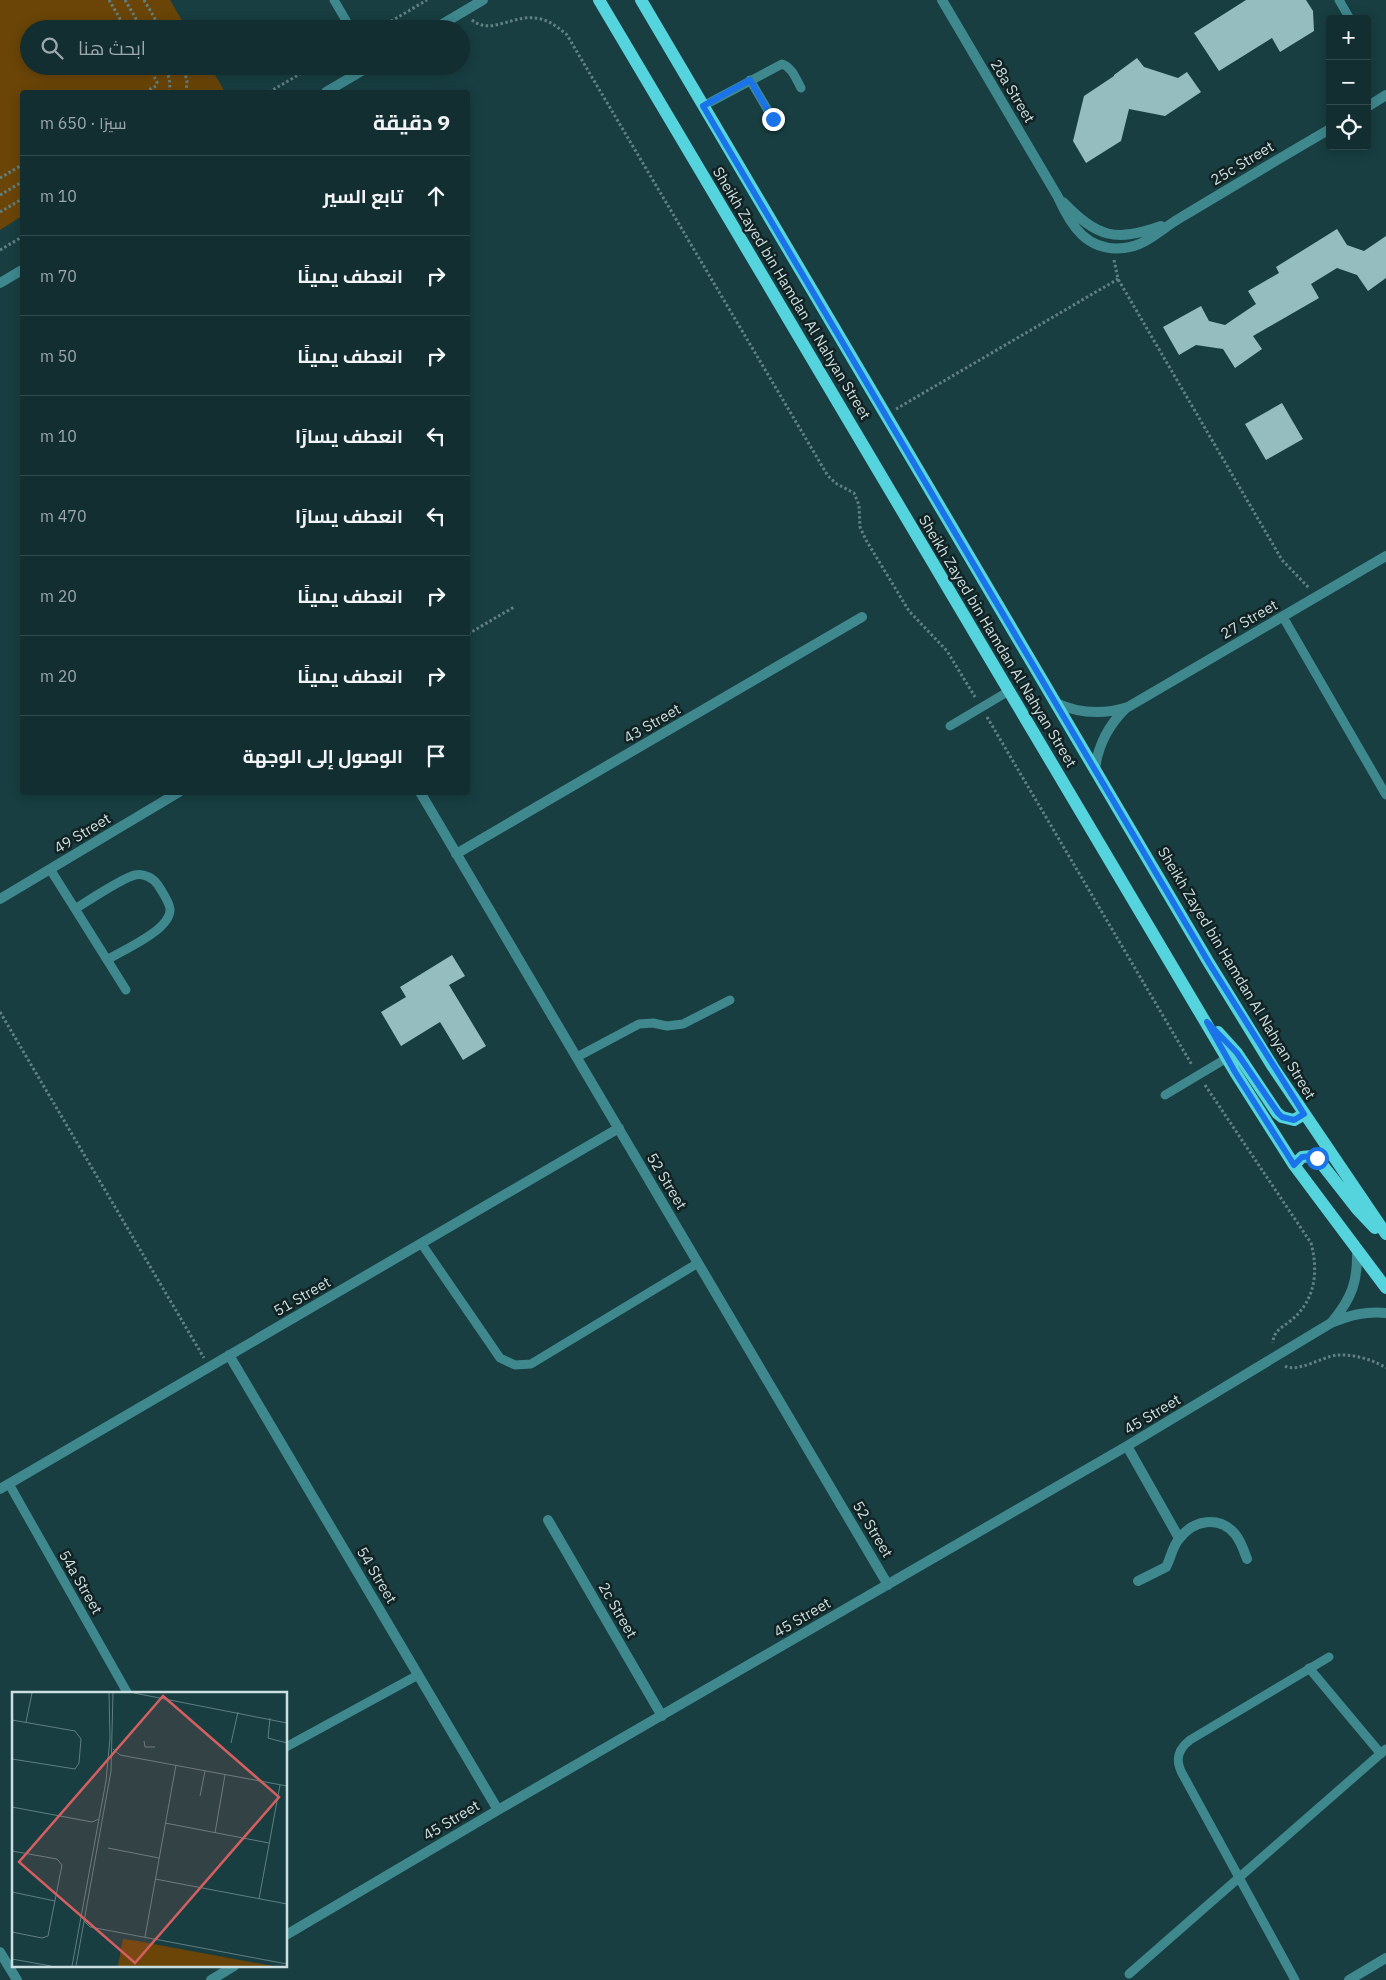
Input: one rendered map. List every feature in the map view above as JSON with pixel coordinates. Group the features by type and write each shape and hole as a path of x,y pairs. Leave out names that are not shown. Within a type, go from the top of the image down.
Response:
{"main road":[{"name":"Sheikh Zayed bin Hamdan Al Nahyan Street","path":"599,0 1227,1058 1294,1165 1386,1288"},
{"name":"Sheikh Zayed bin Hamdan Al Nahyan Street","path":"641,0 1209,963 1304,1114 1386,1234"},
{"path":"1207,1022 1237,1053 1282,1117 1294,1120 1304,1114"},
{"path":"1294,1165 1302,1157 1312,1156 1317,1158 1357,1209 1386,1238"}],"street":[{"path":"449,20 483,0"},
{"name":"28a Street","path":"942,0 1058,197 1071,224 1085,238 1096,244"},
{"path":"329,90 355,75"},
{"path":"1369,105 1386,95"},
{"name":"25c Street","path":"1096,244 1123,248 1143,243 1170,224 1326,131"},
{"name":"28a Street","path":"1058,197 1082,221 1101,232"},
{"name":"25c Street","path":"1101,232 1116,235 1132,235 1170,224"},
{"path":"0,283 20,271"},
{"name":"27 Street","path":"1095,769 1105,734 1128,707 1386,556"},
{"name":"43 Street","path":"456,854 862,617"},
{"name":"27 Street","path":"1056,703 1068,708 1092,713 1128,707"},
{"name":"49 Street","path":"0,899 174,795"},
{"name":"52 Street","path":"422,795 888,1584"},
{"name":"51 Street","path":"5,1486 619,1128"},
{"name":"45 Street","path":"1331,1323 1344,1307 1353,1289 1358,1270 1357,1250"},
{"name":"45 Street","path":"288,1935 498,1810 1127,1446 1331,1323 1350,1315 1371,1312 1386,1313"},
{"name":"54 Street","path":"230,1355 498,1810"},
{"path":"1127,1446 1179,1538"},
{"name":"2c Street","path":"548,1520 662,1716"},
{"path":"1138,1580 1166,1567 1173,1547 1179,1538 1196,1524 1218,1523 1228,1528 1237,1536 1247,1559"},
{"path":"0,1952 16,1980"},
{"path":"1350,1980 1362,1977 1386,1958"},
{"path":"211,1980 231,1968"}],"lane":[{"path":"334,0 346,20"},
{"path":"1339,0 1348,15"},
{"path":"703,106 782,64 792,71 801,88"},
{"path":"750,80 773,119"},
{"path":"1283,616 1386,795"},
{"path":"950,726 1009,691"},
{"path":"50,869 126,990"},
{"path":"75,909 135,875 149,877 159,887 169,904 169,916 166,922 107,960"},
{"path":"576,1057 639,1024 653,1022 667,1026 683,1024 730,1000"},
{"path":"1165,1095 1227,1058"},
{"path":"421,1243 500,1358 515,1365 531,1364 698,1263"},
{"name":"54a Street","path":"5,1486 127,1692"},
{"path":"1295,1980 1178,1766 1178,1756 1182,1746 1190,1740 1329,1657"},
{"path":"1130,1974 1383,1751 1310,1668"},
{"path":"288,1746 418,1675"}],"path":[{"path":"109,0 121,20"},
{"path":"125,0 137,20"},
{"path":"144,0 156,20"},
{"path":"393,20 427,0"},
{"path":"466,10 473,21 484,26 516,18 530,17 544,20 556,26 567,35 828,476 837,484 848,489 857,499 858,519 862,533 903,602 922,627 947,651 1198,1075 1310,1243 1315,1260 1316,1277 1311,1294 1303,1309 1276,1332 1273,1344 1277,1355 1284,1365 1294,1369 1338,1355 1360,1357 1386,1368"},
{"path":"149,90 156,86 157,82 153,75"},
{"path":"169,75 171,84 170,90"},
{"path":"185,75 186,90"},
{"path":"272,90 298,75"},
{"path":"0,178 20,166"},
{"path":"0,195 20,183"},
{"path":"0,212 20,200"},
{"path":"0,250 20,238"},
{"path":"1113,248 1118,279 1282,560 1299,580 1320,595"},
{"path":"886,415 1118,279"},
{"path":"470,633 514,607"},
{"path":"0,1012 209,1367"}],"shaded area":[{"path":"0,0 170,0 182,20 20,20 20,75 215,75 224,90 20,90 20,217 0,230"}],"building":[{"path":"1246,0 1306,0 1313,11 1314,31 1280,52 1272,38 1219,71 1194,33"},
{"path":"1137,58 1144,67 1178,78 1187,72 1201,92 1165,116 1129,109 1121,141 1086,163 1073,141 1084,96"},
{"path":"1337,229 1347,245 1364,251 1386,236 1386,278 1368,291 1357,275 1337,268 1311,284 1319,298 1253,336 1262,349 1235,368 1223,349 1196,345 1179,355 1163,327 1201,306 1209,321 1225,325 1256,304 1248,291 1279,273 1276,267"},
{"path":"1282,403 1303,439 1266,460 1245,424"},
{"path":"452,955 465,976 449,985 486,1046 463,1060 440,1022 401,1046 381,1012 406,997 400,987"}],"route":[{"path":"773,119 750,80 703,106 1209,963 1304,1114 1294,1120 1282,1117 1237,1053 1218,1031 1207,1022 1235,1072 1294,1165 1302,1157 1312,1156 1317,1158"}]}
